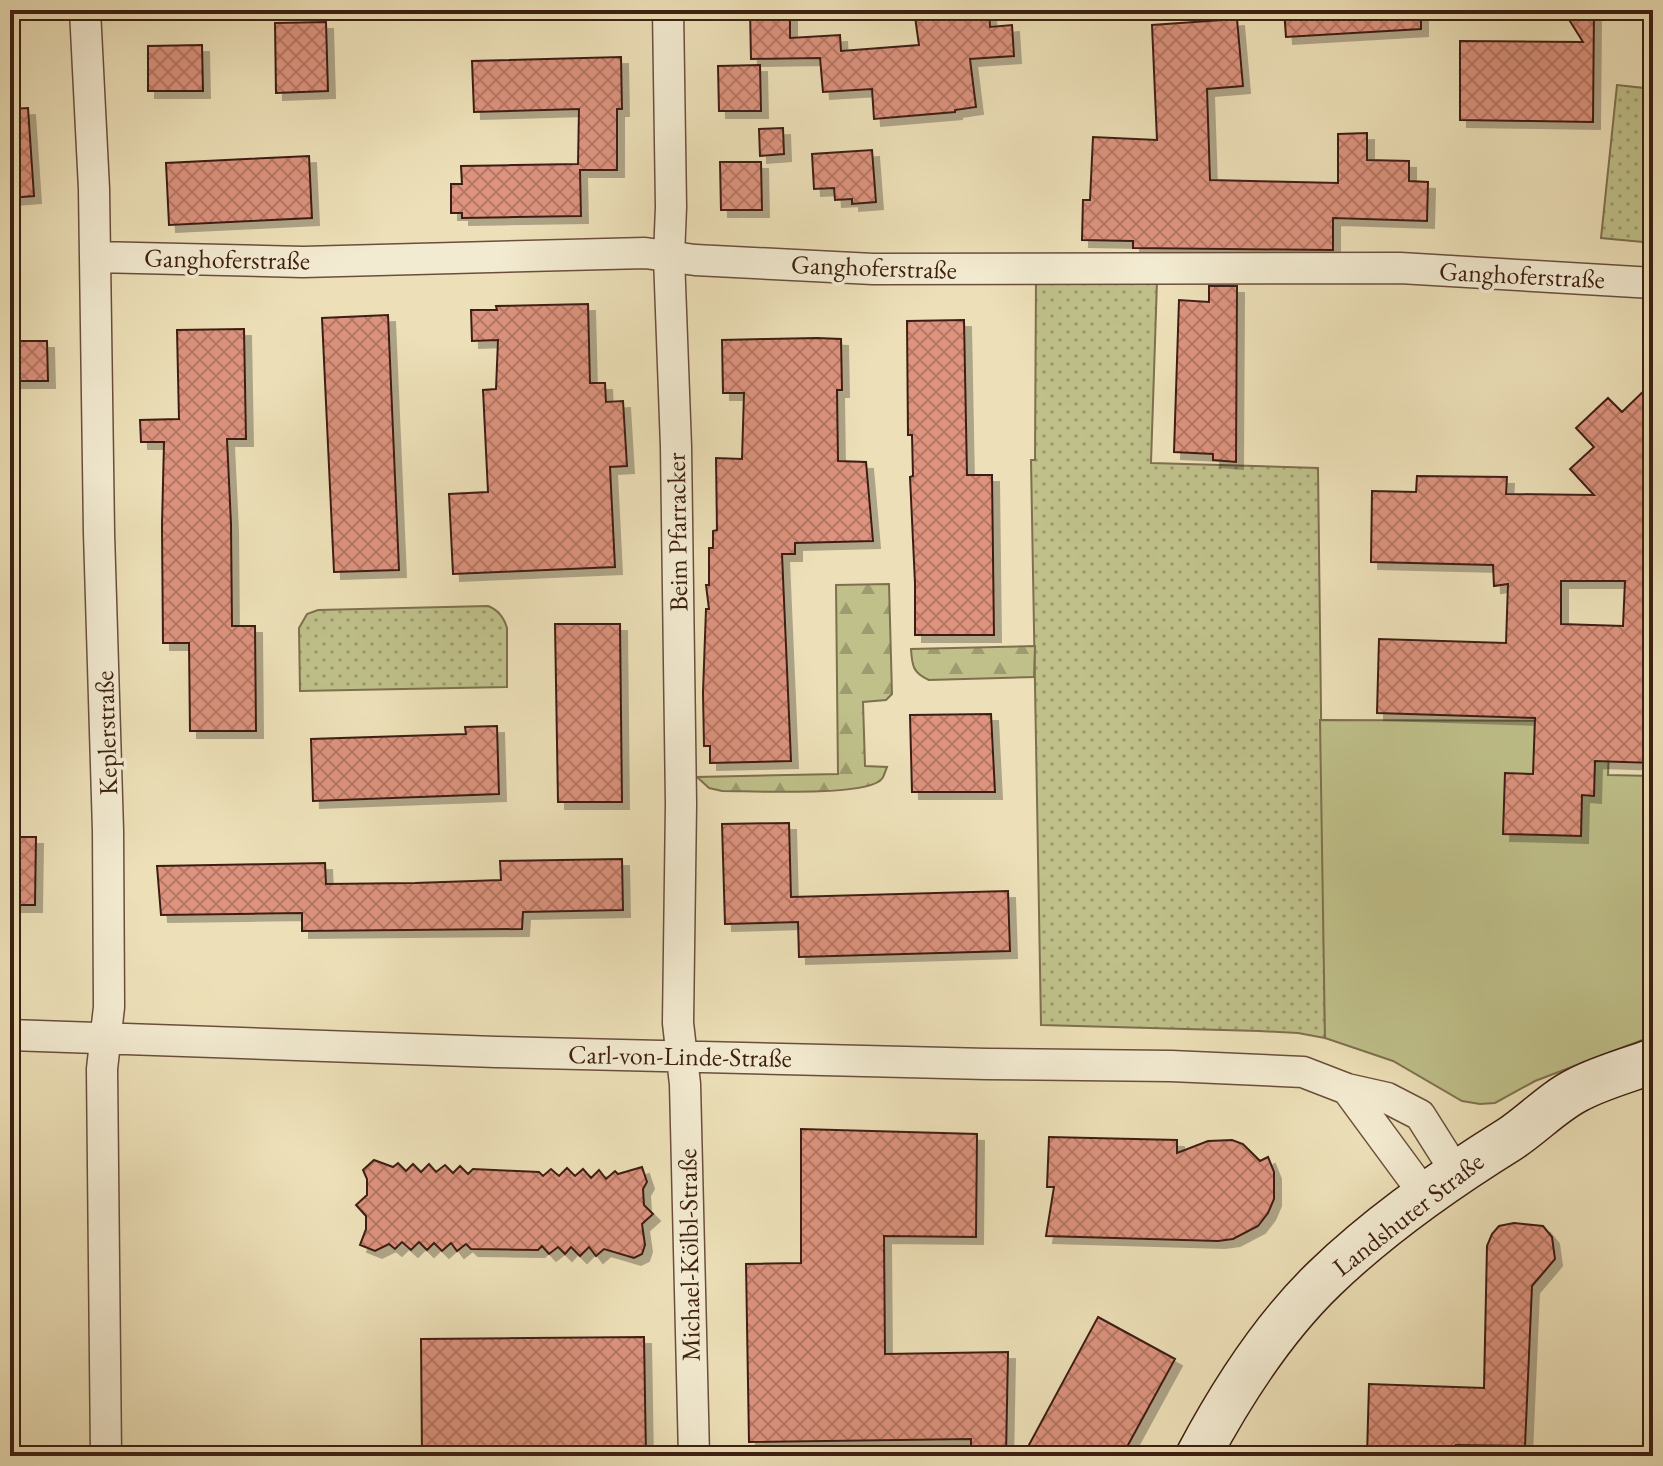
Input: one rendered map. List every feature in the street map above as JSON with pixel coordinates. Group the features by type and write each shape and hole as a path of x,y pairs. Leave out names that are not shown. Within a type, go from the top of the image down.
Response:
{"main road":[{"name":"Landshuter Straße","path":"1198,1456 1251,1367 1323,1279 1440,1184 1514,1136 1577,1089 1653,1061"},
{"name":"Landshuter Straße","path":"1514,1136 1588,1117 1653,1087"}],"street":[{"name":"Keplerstraße","path":"85,10 95,257 108,831 109,1007 102,1069 106,1456"},
{"name":"Beim Pfarracker","path":"668,10 669,257 676,460 681,804 678,1023 682,1055"},
{"name":"Ganghoferstraße","path":"95,257 285,262 645,253 873,269 1400,268 1653,283"},
{"name":"Carl-von-Linde-Straße","path":"10,1035 291,1046 1249,1068 1303,1072 1347,1089 1387,1098 1420,1115 1440,1184"},
{"name":"Michael-Kölbl-Straße","path":"682,1055 694,1456"},
{"path":"1347,1089 1440,1184"}],"green space":[{"path":"1617,85 1653,89 1653,243 1601,238"},
{"path":"1036,277 1157,281 1151,463 1318,468 1325,1038 1259,1031 1041,1025 1031,460 1035,460"},
{"path":"889,584 892,694 886,700 863,702 865,766 887,767 882,779 848,789 756,792 709,788 697,777 838,774 836,585"},
{"path":"488,606 500,615 507,628 507,687 300,691 299,628 307,614 318,610"},
{"path":"1035,646 1034,677 929,680 914,668 911,649"},
{"path":"1320,720 1610,721 1608,775 1653,776 1653,1036 1535,1081 1495,1103 1480,1104 1462,1101 1393,1061 1325,1038"}],"building":[{"path":"750,10 790,10 790,38 840,35 841,51 919,45 914,10 989,10 990,27 1012,25 1014,56 970,59 976,107 955,112 874,119 872,89 823,92 820,58 751,59"},
{"path":"1284,10 1421,10 1421,29 1286,37"},
{"path":"1563,10 1594,10 1593,122 1460,120 1460,41 1583,42"},
{"path":"1237,19 1243,86 1207,89 1210,180 1338,183 1338,134 1367,133 1367,160 1409,161 1409,181 1428,182 1427,221 1333,218 1333,250 1133,248 1133,241 1082,240 1083,200 1090,200 1093,137 1157,140 1152,25"},
{"path":"326,22 328,91 276,93 275,23"},
{"path":"202,45 203,91 148,91 148,46"},
{"path":"621,57 622,109 617,109 617,170 580,170 581,216 462,218 462,213 451,213 451,184 462,184 461,166 578,164 579,109 474,112 472,61"},
{"path":"760,65 761,111 719,111 718,66"},
{"path":"28,108 34,196 10,198 10,109"},
{"path":"783,128 784,154 760,156 759,129"},
{"path":"872,150 876,202 852,204 852,199 835,200 834,188 814,189 812,154"},
{"path":"309,156 312,218 169,225 166,163"},
{"path":"720,162 761,162 762,210 721,210"},
{"path":"1209,286 1237,286 1236,462 1213,460 1213,454 1174,452 1179,300 1209,302"},
{"path":"588,304 590,383 605,383 606,402 623,401 627,466 610,467 615,567 453,574 449,494 488,492 483,390 496,389 498,340 472,341 471,310 497,310 496,306"},
{"path":"388,315 399,570 334,572 322,318"},
{"path":"964,320 967,475 992,475 994,635 915,635 907,321"},
{"path":"244,329 246,439 227,439 232,626 255,626 256,731 190,731 189,643 163,643 164,442 141,442 140,420 179,419 177,330"},
{"path":"841,339 842,390 837,390 838,461 866,462 873,541 795,543 795,554 782,554 791,761 710,763 710,746 704,746 703,693 706,609 709,609 706,585 709,585 709,548 713,548 713,531 717,530 716,458 742,459 744,393 723,393 722,340"},
{"path":"10,341 47,341 48,381 10,381"},
{"path":"1653,382 1653,763 1595,761 1594,796 1582,795 1581,836 1503,834 1505,773 1533,774 1535,718 1377,713 1379,639 1506,643 1508,584 1494,586 1493,565 1371,562 1372,491 1416,492 1417,476 1507,477 1506,494 1594,495 1570,469 1594,447 1576,428 1608,398 1622,412","holes":["1561,581 1625,581 1623,626 1561,624"]},
{"path":"555,624 620,624 622,802 558,802"},
{"path":"991,714 995,792 912,792 910,715"},
{"path":"497,726 499,794 313,801 311,739 466,734 465,727"},
{"path":"789,823 791,897 1008,891 1010,951 799,957 798,922 725,924 722,824"},
{"path":"10,837 36,837 35,905 10,905"},
{"path":"622,859 623,910 523,912 522,929 302,931 302,913 161,915 157,866 325,863 326,884 415,883 501,880 500,861"},
{"path":"801,1129 977,1134 976,1237 884,1236 885,1354 1008,1352 1006,1456 971,1456 971,1439 749,1442 746,1264 801,1263"},
{"path":"1049,1137 1177,1140 1177,1153 1208,1141 1232,1140 1243,1144 1260,1161 1268,1157 1274,1172 1274,1199 1258,1226 1233,1239 1046,1236 1054,1187 1047,1187"},
{"path":"374,1160 393,1167 398,1163 406,1171 413,1164 421,1172 429,1164 436,1172 445,1165 453,1173 460,1166 468,1174 473,1169 539,1172 543,1176 551,1169 559,1176 567,1168 575,1176 583,1169 591,1178 599,1170 606,1179 615,1171 618,1174 642,1167 647,1182 643,1189 644,1205 653,1214 642,1224 645,1245 642,1254 634,1258 604,1249 596,1256 589,1247 580,1256 571,1247 565,1254 558,1247 549,1254 542,1246 538,1250 471,1249 466,1244 457,1251 451,1243 442,1251 434,1243 427,1250 419,1242 411,1250 402,1242 395,1249 389,1244 375,1251 360,1245 366,1229 366,1216 356,1205 367,1195 367,1179 363,1170"},
{"path":"1514,1223 1543,1226 1552,1237 1555,1259 1532,1286 1525,1446 1456,1445 1456,1456 1367,1456 1369,1384 1484,1388 1487,1246 1499,1226"},
{"path":"1098,1317 1175,1359 1122,1456 1023,1456"},
{"path":"644,1337 646,1456 422,1456 421,1339"}]}
